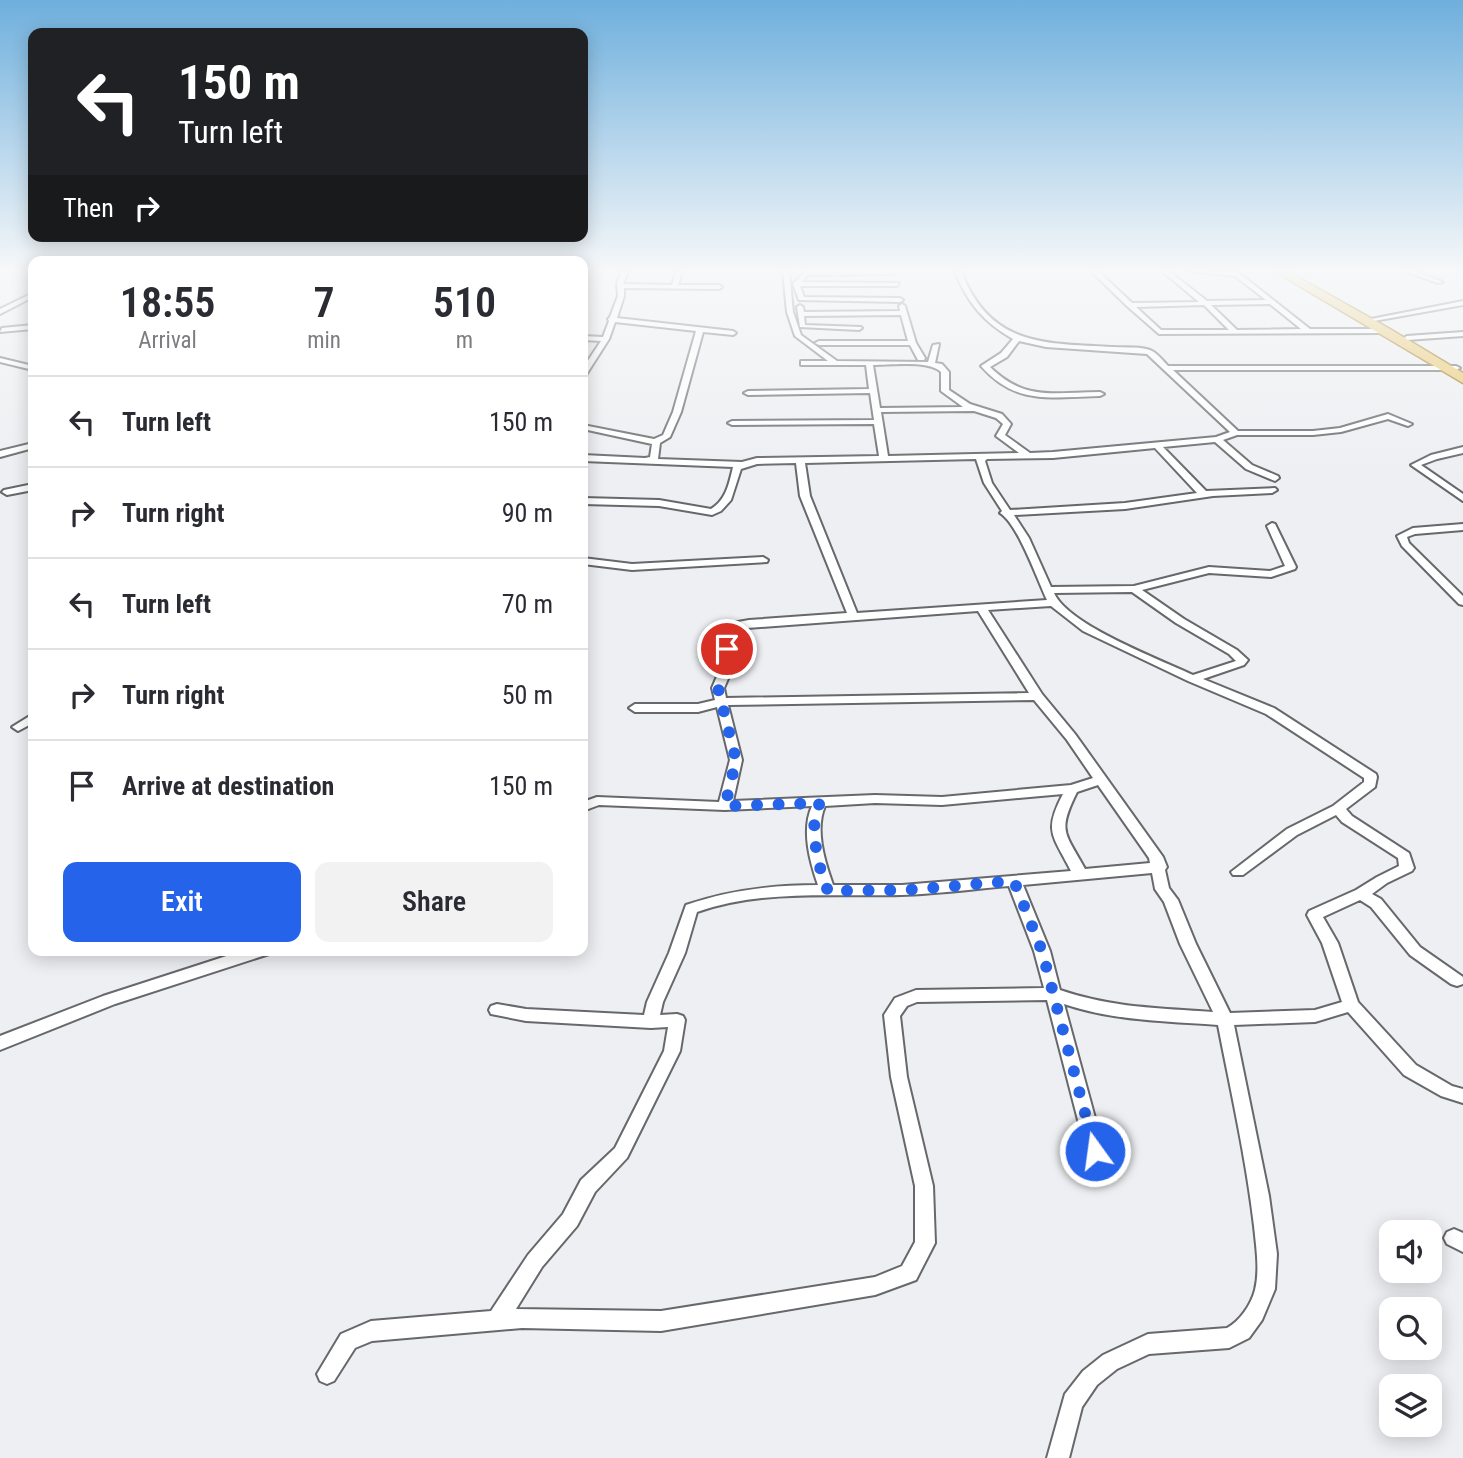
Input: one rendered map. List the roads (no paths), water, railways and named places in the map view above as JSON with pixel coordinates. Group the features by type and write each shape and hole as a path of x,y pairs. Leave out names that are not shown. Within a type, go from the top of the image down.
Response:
{"main road":[{"path":"1401,339 1458,373"},
{"path":"1409,339 1458,373"}],"street":[{"path":"588,366 606,339"},
{"path":"588,428 655,442 666,437 677,412 697,339"},
{"path":"802,339 836,363"},
{"path":"860,339 861,344"},
{"path":"911,339 921,358"},
{"path":"1017,339 997,362 985,366 993,375 1021,393 1031,395 1100,394"},
{"path":"1021,339 1051,346 1145,350 1152,353 1236,433"},
{"path":"820,343 912,343"},
{"path":"931,364 937,345"},
{"path":"0,360 28,367"},
{"path":"804,363 939,366 945,372 945,391 967,406 999,416 1007,424 1000,436 1027,455"},
{"path":"869,364 884,459"},
{"path":"1169,372 1458,373"},
{"path":"748,393 874,391"},
{"path":"877,410 979,409"},
{"path":"588,458 741,465 757,461 1069,455 1217,439 1236,433 1312,433 1341,430 1388,416 1408,424"},
{"path":"732,423 878,422"},
{"path":"1217,439 1249,467 1275,478"},
{"path":"646,461 654,458 657,444 655,442"},
{"path":"1158,446 1204,495"},
{"path":"0,454 28,447"},
{"path":"1463,450 1415,465 1463,498"},
{"path":"985,456 979,460 988,483 1005,513 1024,538 1052,597 1087,629 1192,679 1270,711 1371,777 1370,784 1338,809 1293,832 1238,872"},
{"path":"800,461 805,496 853,616"},
{"path":"588,501 659,503 712,512 719,509 733,489 737,468 741,465"},
{"path":"8,492 28,488"},
{"path":"1005,513 1125,506 1272,489"},
{"path":"725,806 736,760 718,688 727,667 726,631 731,626 982,609 1052,597 1134,589 1217,569 1271,574 1286,571 1291,567 1288,555 1272,526"},
{"path":"1463,527 1421,530 1402,536 1405,544 1463,601"},
{"path":"588,562 632,567 763,560"},
{"path":"1448,584 1463,583"},
{"path":"1134,589 1242,660 1192,679"},
{"path":"982,609 1037,696 1071,737 1156,857 1160,867 1158,875 1161,889 1171,900 1188,944 1225,1019 1260,1196 1268,1254 1265,1289 1255,1313 1242,1331 1228,1338 1147,1344 1110,1362 1090,1378 1073,1402 1058,1458"},
{"path":"635,708 698,708 721,702 1037,696"},
{"path":"18,727 28,721"},
{"path":"588,805 597,801 725,806 875,799 942,801 1072,789 1100,780"},
{"path":"1072,789 1059,815 1058,832 1080,874"},
{"path":"820,803 815,809 816,842 819,872 828,891"},
{"path":"1338,809 1347,819 1404,856 1408,868 1382,880 1362,894 1314,915 1330,943 1351,1005 1410,1070 1447,1091 1463,1096"},
{"path":"651,1022 691,909 710,901 747,894 905,890 1160,867"},
{"path":"1014,881 1042,951 1095,1151"},
{"path":"1362,894 1376,903 1415,951 1458,980"},
{"path":"0,1042 110,1000 246,956"},
{"path":"327,1374 348,1341 371,1331 522,1318 661,1321 875,1286 909,1273 925,1243 924,1186 899,1077 892,1015 901,1002 916,996 1053,995 1120,1013 1225,1019 1315,1016 1351,1005"},
{"path":"497,1010 526,1015 651,1022 677,1020 672,1051 621,1153 588,1186 570,1220 535,1261 497,1320"}]}
